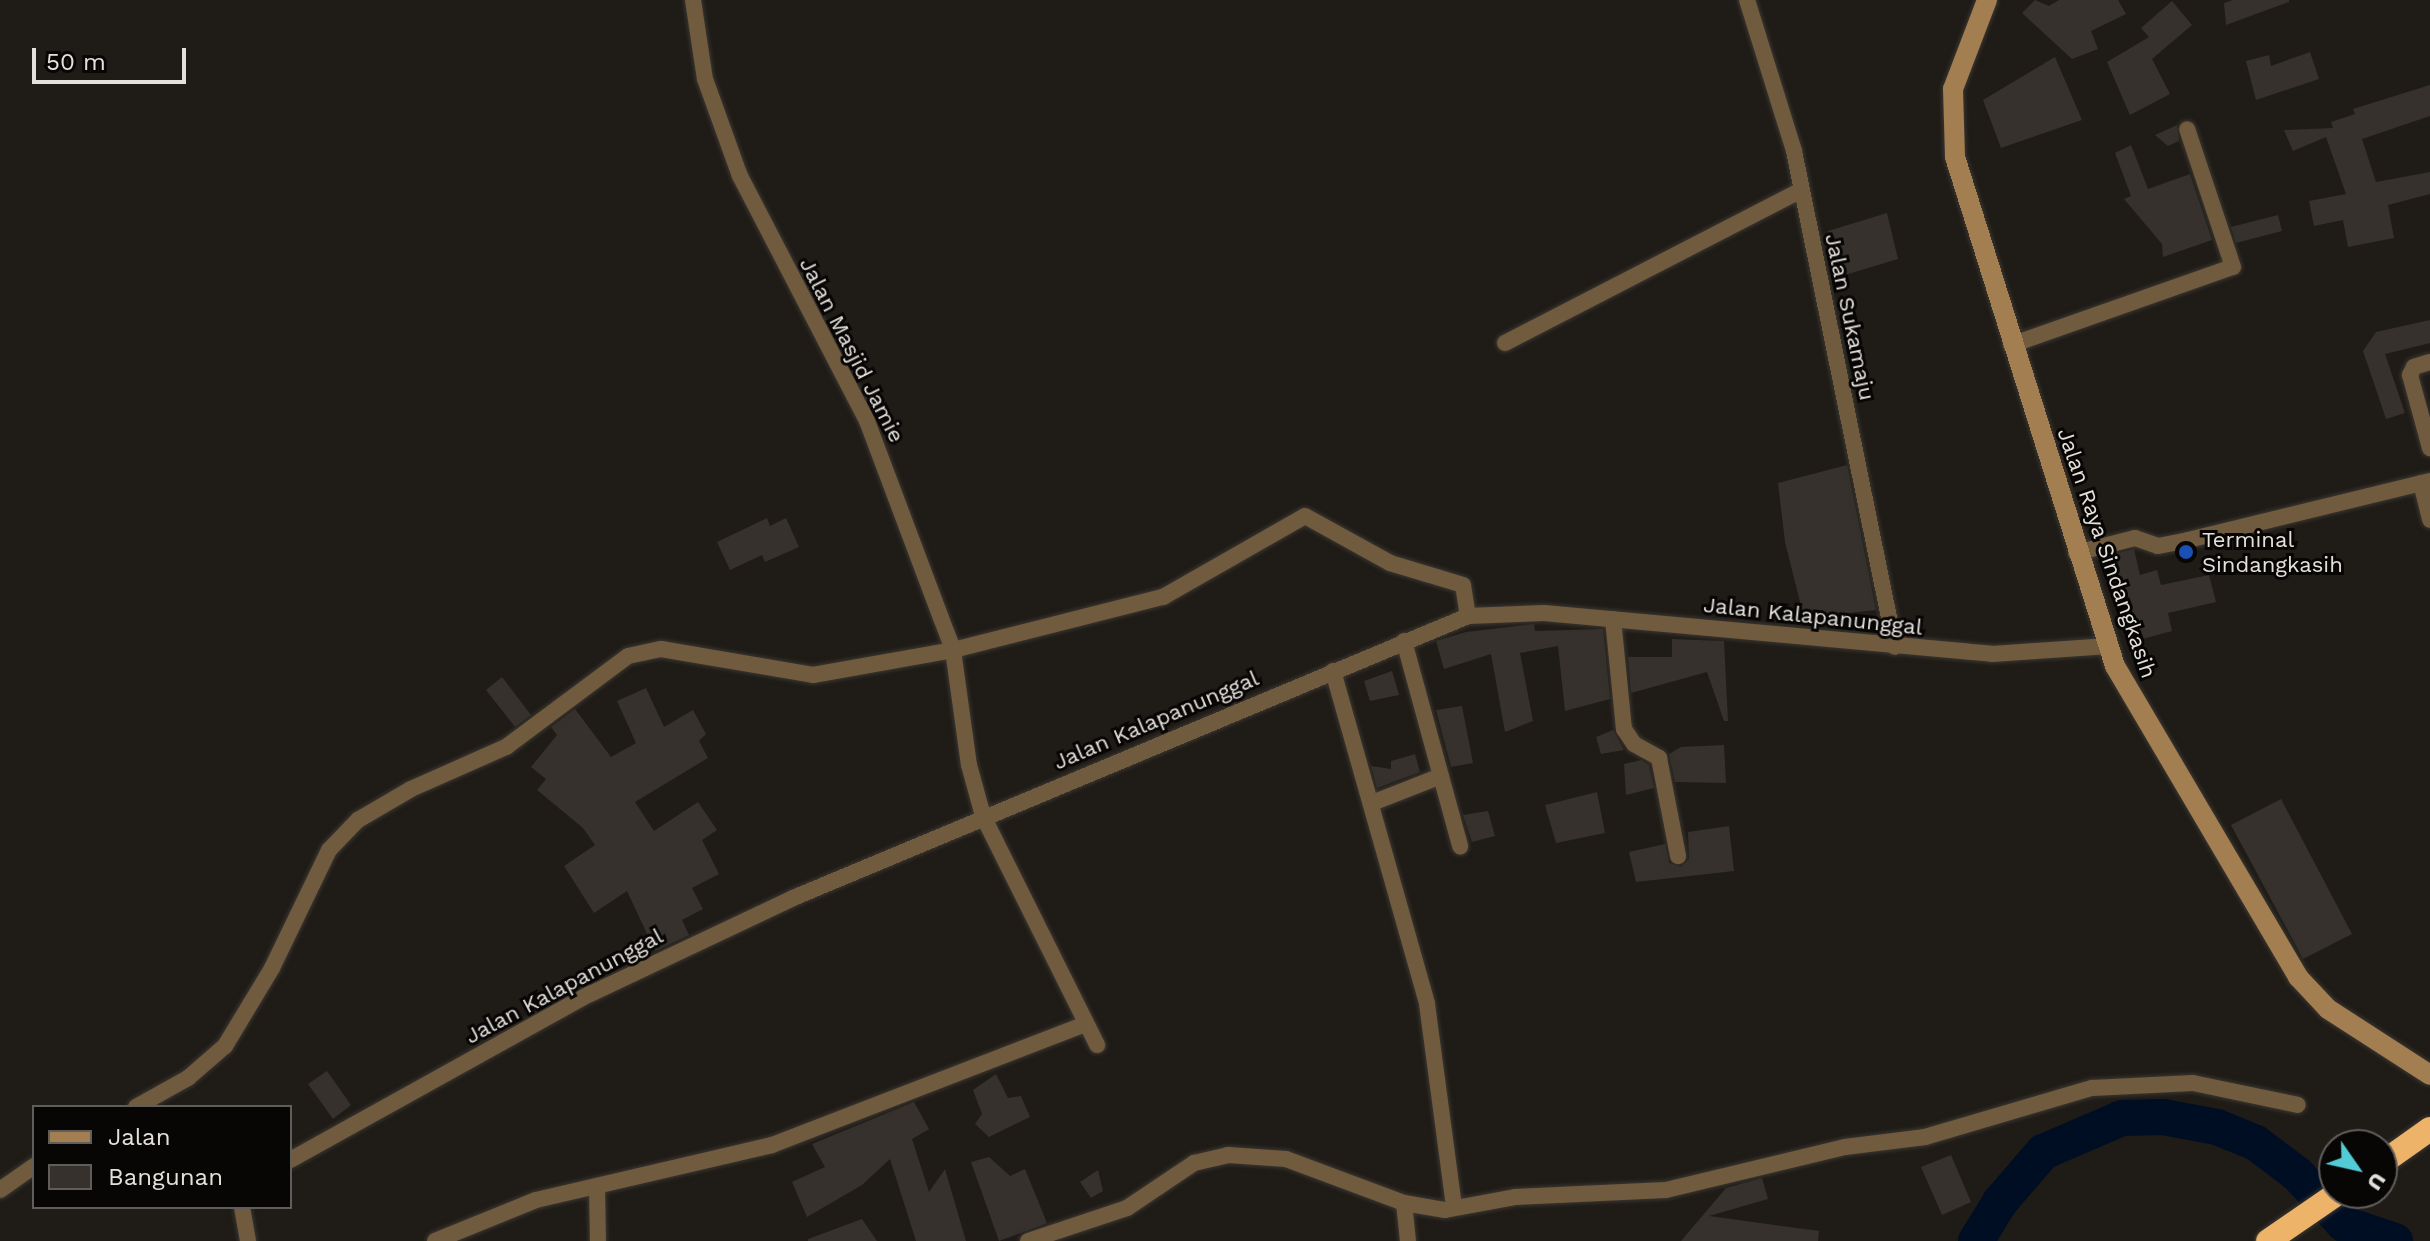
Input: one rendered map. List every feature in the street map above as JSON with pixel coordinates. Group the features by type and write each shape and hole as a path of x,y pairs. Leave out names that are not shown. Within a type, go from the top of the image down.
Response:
{"highway":[{"path":"2398,1152 2430,1129"},
{"path":"2268,1241 2318,1207"}],"main road":[{"name":"Jalan Raya Sindangkasih","path":"1987,0 1953,89 1952,134 2011,345 2076,553 2109,646 2133,704 2298,977 2328,1009 2430,1075"}],"street":[{"name":"Jalan Masjid Jamie","path":"693,0 705,79 740,176 867,421 953,650 969,765 983,816 1097,1045"},
{"name":"Jalan Sukamaju","path":"1747,0 1780,100 1801,190 1895,647"},
{"path":"2011,345 2233,267 2187,129"},
{"path":"1505,343 1801,190"},
{"path":"2430,362 2414,367 2410,375 2430,448"},
{"path":"2076,553 2135,538 2158,546 2188,540 2425,482 2430,520"},
{"path":"140,1105 188,1078 225,1046 272,968 329,850 358,820 411,789 506,747 628,656 661,649 813,675 953,650 1163,597 1299,516 1311,518 1390,563 1466,590 1468,616"},
{"name":"Jalan Kalapanunggal","path":"292,1159 590,994 793,898 983,816 1468,616 1544,613 1992,654 2109,646"},
{"path":"1613,619 1624,729 1634,744 1659,758 1678,856"},
{"path":"1404,641 1460,846"},
{"path":"1333,671 1427,1004 1454,1207"},
{"path":"1372,803 1441,776"},
{"path":"435,1241 536,1200 772,1145 1085,1024"},
{"path":"1028,1241 1127,1208 1194,1163 1228,1155 1286,1159 1404,1203 1454,1207 1515,1197 1666,1190 1845,1147 1925,1137 2092,1088 2128,1083 2193,1083 2298,1105"},
{"path":"0,1190 32,1167"},
{"path":"597,1186 598,1240"},
{"path":"1404,1203 1408,1241"},
{"path":"242,1209 248,1241"}],"building":[{"path":"2035,0 2049,6 2059,0 2118,0 2126,14 2091,31 2098,49 2072,59 2022,13"},
{"path":"2233,0 2289,2 2226,25 2224,3"},
{"path":"2172,1 2192,25 2152,59 2170,94 2130,115 2107,62 2149,37 2141,28"},
{"path":"2310,52 2319,79 2256,100 2246,61 2269,55 2271,66"},
{"path":"2055,57 2082,120 2001,148 1983,100"},
{"path":"2430,85 2430,116 2362,139 2376,182 2430,172 2430,194 2388,205 2394,238 2348,247 2343,220 2314,226 2309,201 2346,194 2326,137 2293,151 2284,130 2333,128 2331,122 2355,114 2353,109"},
{"path":"2177,125 2179,141 2168,146 2155,135"},
{"path":"2131,145 2148,189 2190,174 2212,240 2163,257 2162,244 2124,199 2131,196 2115,153"},
{"path":"1887,213 1898,259 1845,275 1828,231"},
{"path":"2278,215 2282,231 2236,243 2231,227"},
{"path":"2430,320 2430,343 2385,354 2405,413 2386,419 2363,351 2376,332"},
{"path":"1847,465 1876,610 1804,618 1785,542 1778,483"},
{"path":"767,518 770,526 786,518 799,547 765,562 762,555 730,570 717,542"},
{"path":"2134,549 2140,575 2157,570 2161,585 2209,575 2216,602 2168,613 2172,631 2135,641 2111,555"},
{"path":"1534,624 1535,631 1603,629 1610,699 1565,711 1558,646 1520,653 1533,721 1505,732 1491,654 1444,669 1436,641 1466,632"},
{"path":"1672,639 1724,641 1728,721 1724,721 1707,672 1631,693 1628,657 1672,657"},
{"path":"1392,671 1399,695 1370,701 1364,681"},
{"path":"502,677 531,715 515,727 486,690"},
{"path":"646,688 664,727 693,710 706,734 699,741 708,758 635,802 654,831 698,802 717,830 702,840 719,874 692,888 703,909 682,920 689,935 655,951 627,891 594,913 564,866 595,845 583,828 537,790 546,779 531,767 557,735 551,727 575,709 611,757 636,743 617,701"},
{"path":"1462,706 1473,763 1451,767 1436,710"},
{"path":"1613,730 1624,750 1601,754 1596,737"},
{"path":"1724,745 1726,783 1675,782 1669,754 1681,747"},
{"path":"1415,754 1420,772 1377,788 1371,766 1391,769 1391,761"},
{"path":"1641,760 1649,765 1654,788 1626,795 1624,764"},
{"path":"1597,792 1605,833 1556,843 1545,805"},
{"path":"2281,799 2352,934 2303,959 2231,825"},
{"path":"1488,811 1495,836 1472,842 1463,815"},
{"path":"1729,826 1734,871 1636,882 1629,852 1665,844 1669,863 1681,867 1689,859 1688,832"},
{"path":"327,1071 351,1105 333,1119 308,1084"},
{"path":"996,1074 1008,1098 1021,1096 1030,1117 989,1137 975,1124 982,1114 973,1090"},
{"path":"914,1102 929,1129 912,1139 929,1192 945,1169 966,1241 916,1241 890,1159 862,1185 807,1217 792,1182 825,1167 812,1144"},
{"path":"1951,1155 1971,1202 1942,1215 1921,1167"},
{"path":"989,1157 1010,1176 1025,1169 1047,1223 999,1241 971,1162"},
{"path":"1098,1170 1103,1191 1091,1198 1080,1182"},
{"path":"1762,1178 1768,1199 1709,1216 1819,1231 1818,1241 1681,1241 1726,1188"},
{"path":"862,1219 877,1241 808,1241 808,1239"}],"waterway":[{"path":"1976,1241 2000,1202 2043,1152 2122,1118 2163,1117 2217,1127 2256,1143 2297,1174 2344,1224 2395,1241"}],"place":[{"name":"Terminal Sindangkasih","path":"2186,552"}]}
